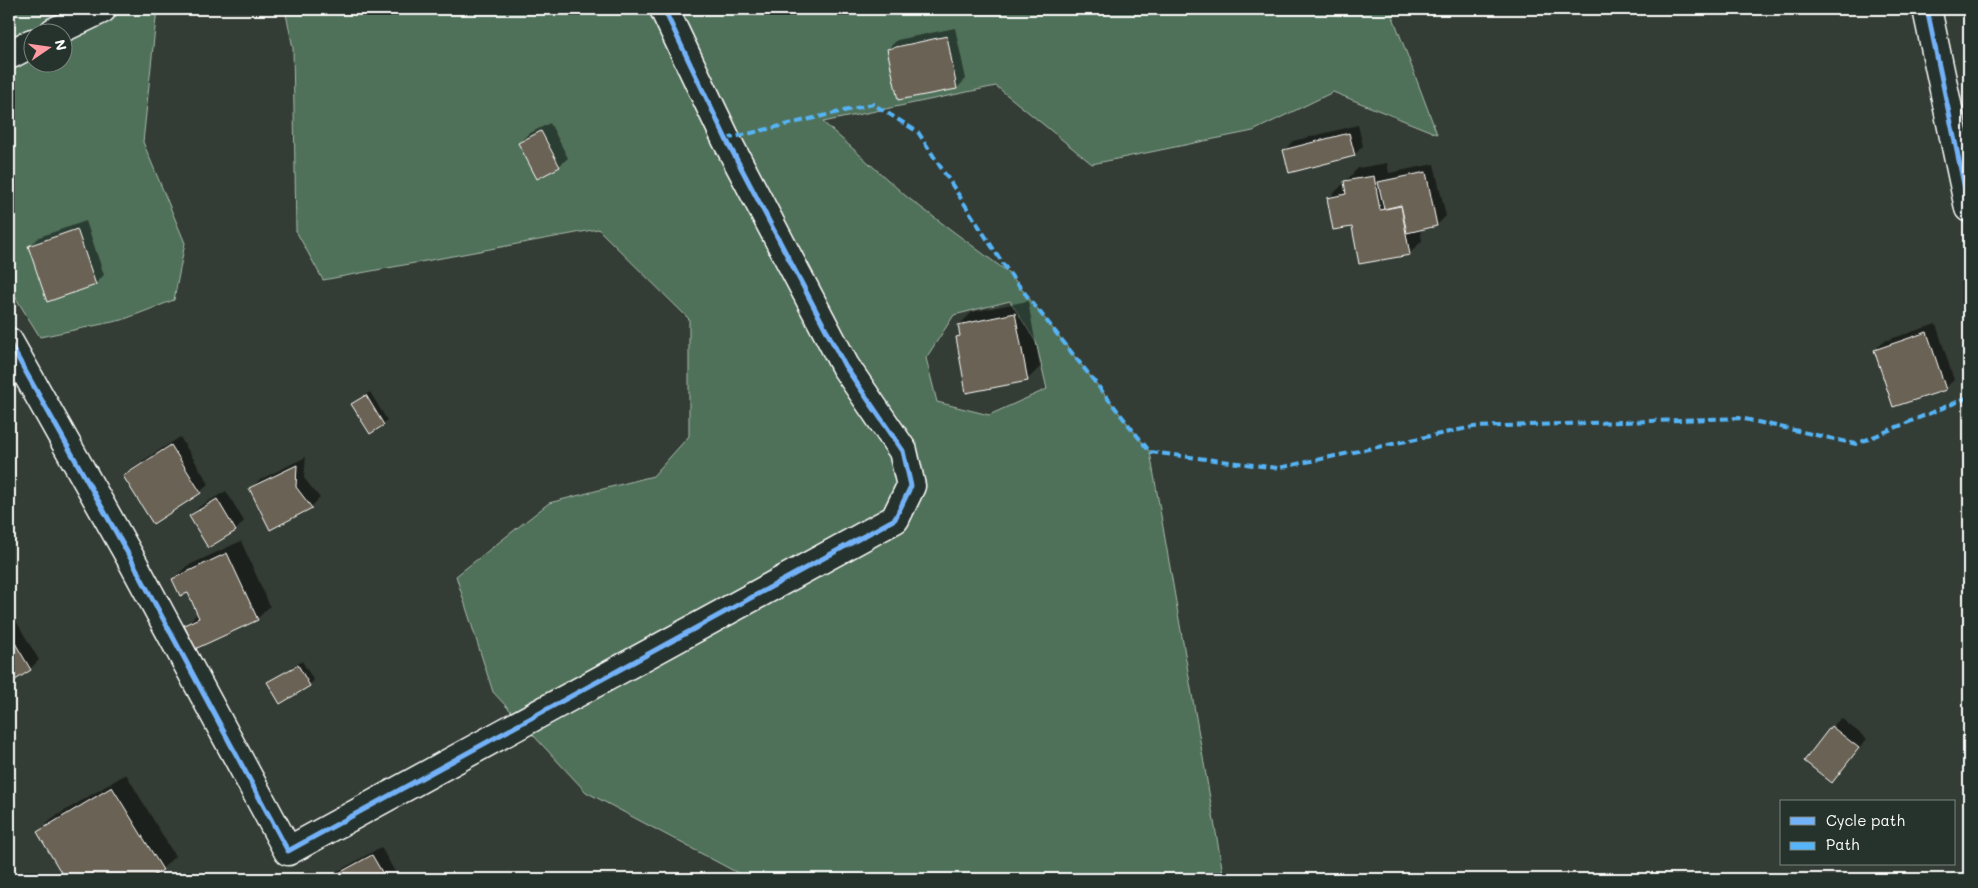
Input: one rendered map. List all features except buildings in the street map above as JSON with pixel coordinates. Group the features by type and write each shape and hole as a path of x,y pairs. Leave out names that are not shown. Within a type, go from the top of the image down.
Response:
{"street":[{"path":"72,23 102,9"},
{"path":"9,342 131,559 288,852 895,519 911,486 903,451 845,366 726,139 664,9"},
{"path":"1927,9 1969,208"},
{"path":"9,55 22,48"}],"green space":[{"path":"9,9 157,9 143,142 185,243 174,300 122,320 40,337 9,287"},
{"path":"285,9 1390,9 1437,134 1333,92 1253,131 1092,164 996,86 823,122 907,197 1009,273 1150,452 1224,879 749,879 586,792 493,692 456,576 549,503 653,476 689,436 689,319 598,229 323,280 296,231 293,48","holes":["1010,301 1036,342 1047,389 989,415 937,402 926,358 954,315"]}],"marked path":[{"path":"726,139 873,104 918,132 1009,273 1150,452 1278,468 1473,427 1740,418 1856,444 1969,397"}],"cycle path":[{"path":"9,342 131,559 288,851 895,519 911,486 903,451 845,366 726,139 664,9"},
{"path":"1927,9 1969,208"}]}
